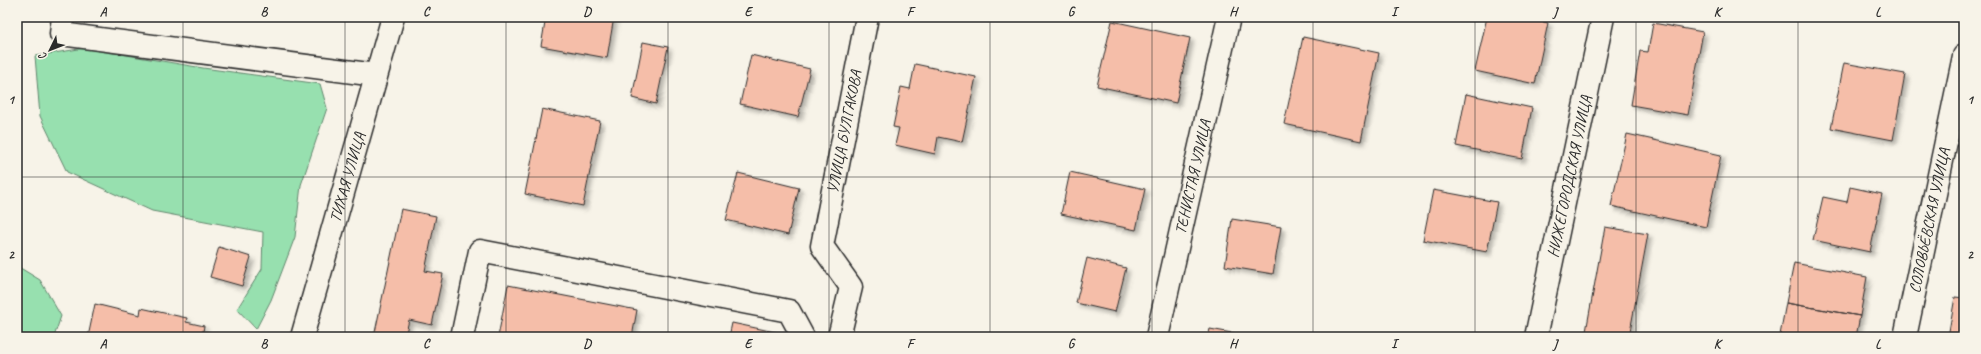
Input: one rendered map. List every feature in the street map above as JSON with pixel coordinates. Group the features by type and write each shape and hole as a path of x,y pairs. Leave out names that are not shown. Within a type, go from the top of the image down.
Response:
{"street":[{"path":"63,17 61,34 376,75"},
{"name":"ТИХАЯ УЛИЦА","path":"302,337 393,17"},
{"name":"УЛИЦА БУЛГАКОВА","path":"839,337 851,287 822,246 867,17"},
{"name":"ТЕНИСТАЯ УЛИЦА","path":"1157,337 1229,17"},
{"name":"НИЖЕГОРОДСКАЯ УЛИЦА","path":"1536,337 1603,17"},
{"name":"СОЛОВЬЁВСКАЯ УЛИЦА","path":"1905,337 1964,56"},
{"path":"462,337 480,251 789,311 803,337"}],"green space":[{"path":"85,48 203,68 320,84 327,108 301,185 295,237 271,300 256,329 237,309 262,269 263,232 152,211 67,172 40,116 35,56"},
{"path":"17,266 40,280 61,316 54,337 17,337"}],"building":[{"path":"546,17 614,17 607,58 541,46"},
{"path":"1487,17 1524,17 1548,23 1535,84 1475,71"},
{"path":"1112,21 1190,38 1176,103 1097,86"},
{"path":"1653,23 1703,32 1688,115 1631,105 1640,51 1648,52"},
{"path":"1303,37 1379,53 1361,141 1284,124"},
{"path":"643,42 668,47 656,104 632,98"},
{"path":"751,55 810,69 798,117 740,104"},
{"path":"1844,63 1905,74 1893,140 1831,128"},
{"path":"915,64 976,77 962,142 938,137 935,154 895,145 899,128 893,127 901,87 910,89"},
{"path":"1466,94 1532,108 1522,159 1456,146"},
{"path":"542,109 600,121 583,206 525,194"},
{"path":"1627,134 1721,155 1706,227 1611,206"},
{"path":"1070,172 1145,189 1136,230 1061,214"},
{"path":"738,173 799,188 788,235 726,220"},
{"path":"1850,187 1882,194 1870,252 1813,240 1823,197 1847,202"},
{"path":"1433,190 1497,202 1487,252 1423,240"},
{"path":"401,209 436,216 425,271 443,274 432,325 409,320 405,337 374,337"},
{"path":"1232,219 1281,227 1273,274 1225,266"},
{"path":"1605,227 1648,234 1629,337 1585,337"},
{"path":"219,247 251,257 242,286 210,277"},
{"path":"1087,258 1126,268 1115,312 1076,303"},
{"path":"1794,263 1867,277 1860,316 1786,303"},
{"path":"508,285 637,310 632,337 498,337"},
{"path":"1955,297 1964,298 1964,337 1948,337"},
{"path":"1786,303 1860,316 1856,337 1790,337 1780,335"},
{"path":"95,304 140,315 141,308 187,318 186,322 204,326 202,337 88,337"},
{"path":"732,323 789,335 788,337 729,337"},
{"path":"1210,329 1254,337 1208,337"}]}
